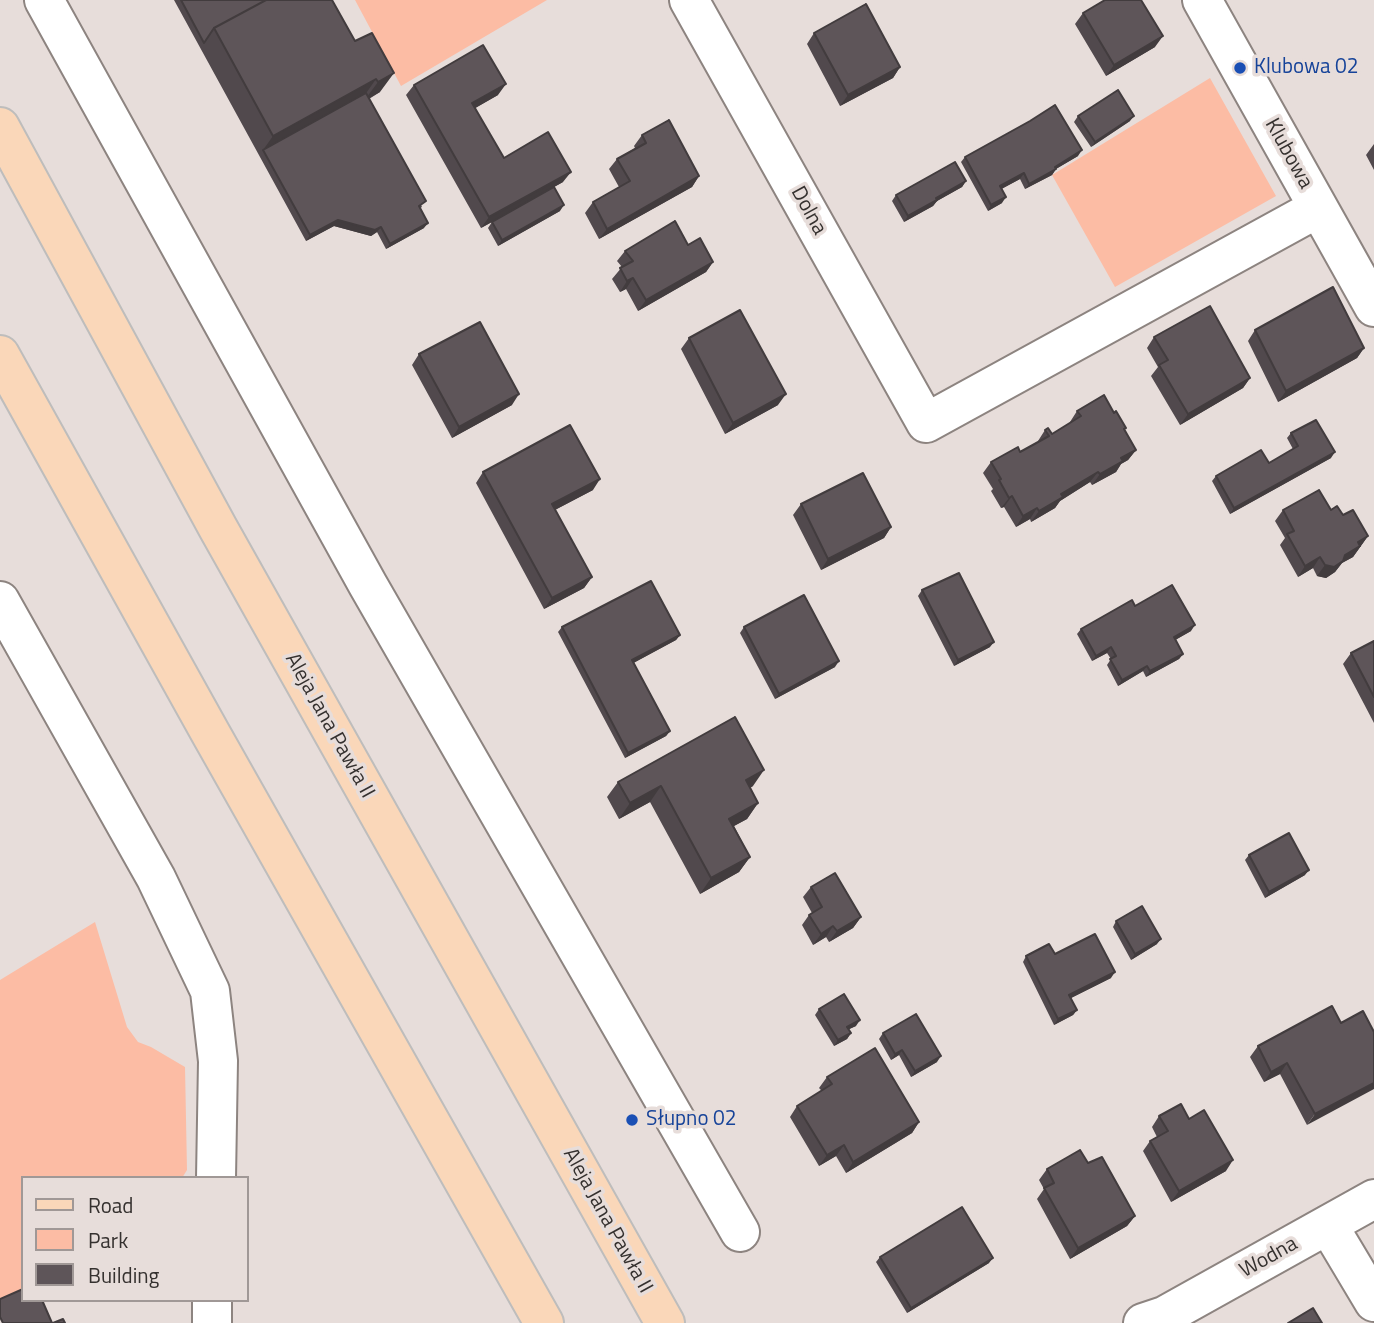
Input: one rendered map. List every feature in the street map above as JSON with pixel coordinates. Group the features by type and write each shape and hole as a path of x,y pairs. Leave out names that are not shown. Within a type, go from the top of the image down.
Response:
{"main road":[{"name":"Aleja Jana Pawła II","path":"0,127 218,528 665,1323"},
{"path":"0,355 544,1323"}],"street":[{"path":"44,0 368,584 740,1232"},
{"name":"Dolna","path":"689,0 926,423 1318,208"},
{"name":"Klubowa","path":"1202,0 1374,307"},
{"path":"0,601 156,878 210,991 218,1061 216,1176"},
{"name":"Wodna","path":"1154,1321 1374,1199"},
{"path":"1328,1225 1374,1302"},
{"path":"212,1302 212,1323"}],"green space":[{"path":"355,0 547,0 401,86"},
{"path":"1210,78 1276,196 1115,287 1052,175"},
{"path":"95,922 127,1027 138,1042 185,1067 187,1170 183,1176 21,1176 21,1297 0,1307 0,980"}],"building":[{"path":"181,0 266,0 214,28 204,43"},
{"path":"266,0 332,0 355,41 372,33 394,73 378,82 376,79 273,136 214,28"},
{"path":"1105,0 1141,0 1163,36 1114,65 1083,13"},
{"path":"866,4 900,67 848,95 814,33"},
{"path":"483,45 506,84 472,103 504,158 548,132 571,172 489,217 414,85"},
{"path":"1118,90 1134,116 1095,142 1078,116"},
{"path":"366,93 426,201 419,206 428,223 390,244 381,227 375,230 338,220 310,235 263,150"},
{"path":"1055,105 1082,150 1029,184 1024,173 1000,186 1006,197 991,205 965,157"},
{"path":"669,120 699,176 607,229 593,202 630,181 617,159 646,143 642,135"},
{"path":"955,162 966,181 908,216 896,195"},
{"path":"554,187 564,205 502,240 492,222"},
{"path":"675,221 688,245 700,238 713,262 646,300 633,278 627,281 620,268 633,261 625,251"},
{"path":"1333,287 1364,348 1286,391 1255,330"},
{"path":"1210,306 1250,378 1188,414 1159,365 1168,360 1154,337"},
{"path":"740,310 786,394 733,423 689,338"},
{"path":"480,322 519,394 459,427 419,354"},
{"path":"1104,395 1126,428 1124,429 1136,450 1121,458 1123,461 1061,494 1063,497 1039,511 1037,508 1023,516 1012,496 1009,498 991,462 1018,447 1020,452 1049,436 1045,430 1048,428 1052,434 1081,416 1077,411"},
{"path":"1316,420 1335,452 1234,508 1216,476 1261,450 1269,463 1298,446 1291,433"},
{"path":"570,425 600,479 552,504 592,577 552,598 483,472"},
{"path":"863,473 891,527 828,559 801,504"},
{"path":"1319,490 1331,510 1337,506 1343,515 1353,510 1368,536 1358,542 1360,546 1345,555 1343,561 1334,567 1325,565 1320,557 1305,566 1287,534 1294,531 1283,510"},
{"path":"959,573 994,642 958,660 922,590"},
{"path":"651,581 680,635 632,660 670,731 628,753 562,627"},
{"path":"1172,585 1195,625 1174,637 1183,654 1150,671 1147,666 1122,680 1110,659 1116,656 1111,647 1096,656 1081,629 1132,600 1135,606"},
{"path":"804,595 839,661 779,694 744,627"},
{"path":"1374,641 1374,697 1351,653"},
{"path":"735,717 764,770 746,780 758,803 729,819 750,857 711,878 661,786 630,803 618,782"},
{"path":"1289,833 1309,870 1269,892 1249,855"},
{"path":"835,873 861,917 837,931 833,926 821,934 809,915 822,907 811,887"},
{"path":"1142,906 1161,939 1135,954 1116,921"},
{"path":"1095,934 1115,972 1069,995 1077,1010 1058,1019 1026,956 1049,944 1055,954"},
{"path":"844,994 860,1020 847,1027 851,1033 838,1040 819,1009"},
{"path":"1332,1006 1341,1023 1363,1011 1374,1032 1374,1083 1315,1114 1287,1063 1271,1072 1258,1046"},
{"path":"916,1014 941,1056 915,1071 902,1050 895,1054 883,1033"},
{"path":"875,1048 919,1122 853,1162 844,1145 827,1155 797,1106 832,1084 827,1077"},
{"path":"1181,1104 1189,1119 1204,1110 1233,1160 1179,1191 1150,1141 1168,1131 1159,1116"},
{"path":"1080,1150 1088,1163 1102,1157 1135,1216 1078,1248 1044,1188 1054,1183 1047,1169"},
{"path":"962,1207 993,1258 911,1308 880,1257"},
{"path":"21,1290 21,1302 43,1302 52,1323 3,1323 0,1317 0,1299"},
{"path":"1313,1308 1322,1323 1288,1323"}],"place":[{"name":"Klubowa 02","path":"1240,68"},
{"name":"Słupno 02","path":"632,1120"}]}
